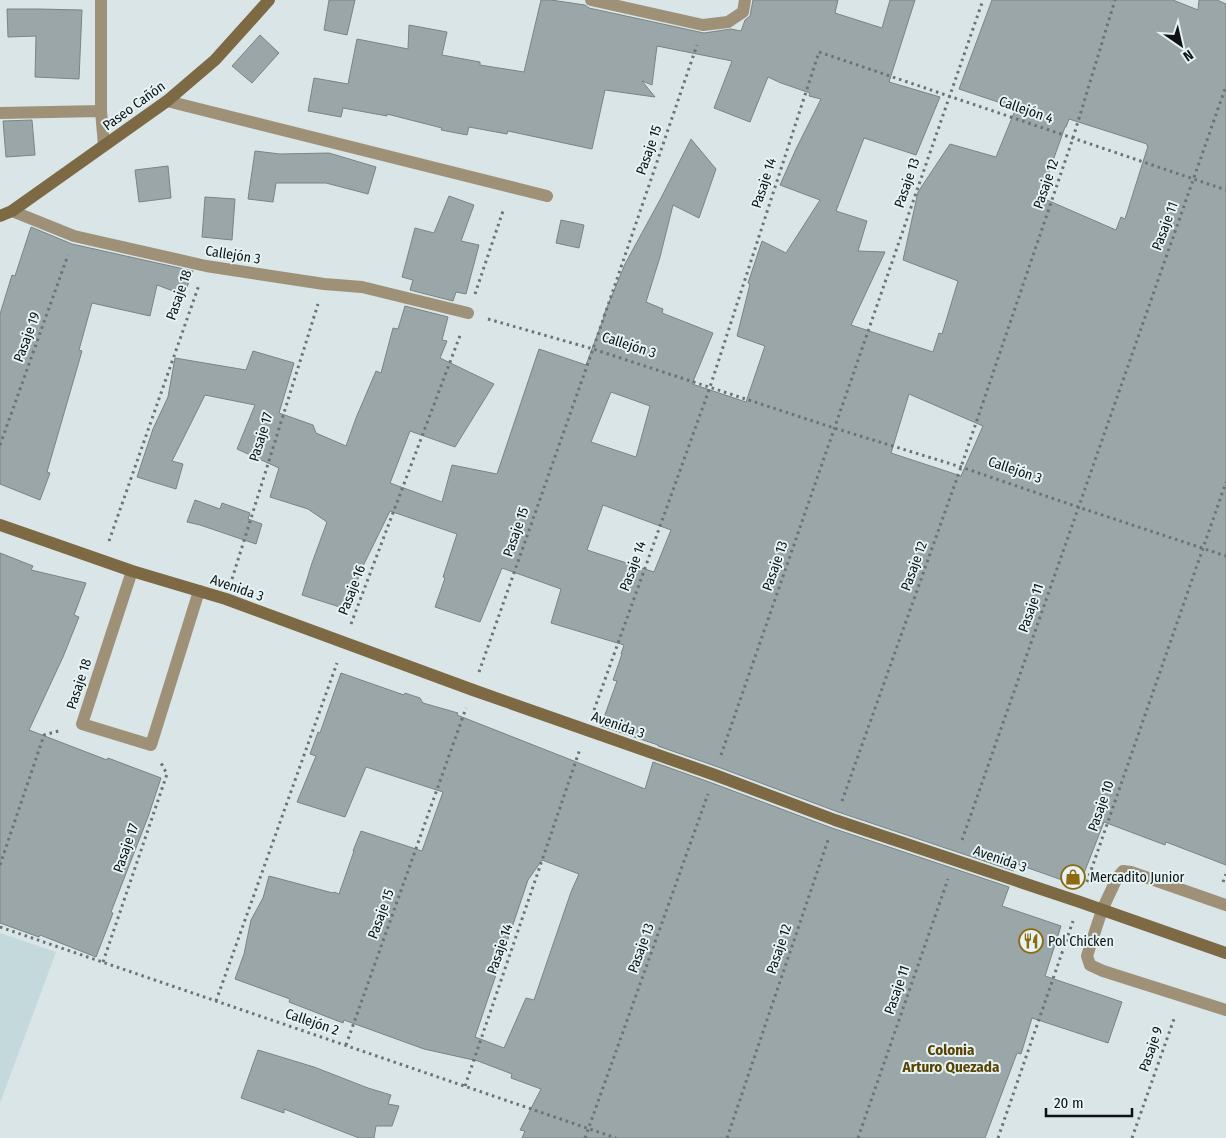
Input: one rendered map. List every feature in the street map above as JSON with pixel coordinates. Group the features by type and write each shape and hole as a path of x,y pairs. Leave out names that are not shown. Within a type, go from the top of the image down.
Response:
{"street":[{"path":"101,0 101,111 104,145"},
{"name":"Paseo Cañón","path":"6,214 167,101 216,60 269,0"},
{"path":"591,0 703,25 728,22 743,12 745,0"},
{"path":"167,101 546,196"},
{"path":"0,113 101,111"},
{"name":"Callejón 3","path":"6,214 74,236 206,266 324,284 362,287 468,313"},
{"name":"Avenida 3","path":"0,525 132,571 226,599 835,820 1226,953"},
{"name":"Pasaje 18","path":"82,724 132,571"},
{"path":"82,724 151,745 199,591"},
{"path":"1226,905 1131,872 1123,871 1117,878 1102,910 1087,956 1090,965 1103,971 1226,1010"}],"path":[{"name":"Pasaje 13","path":"585,1138 715,775 983,0"},
{"name":"Pasaje 12","path":"726,1138 835,820 961,467 1073,138 1115,0"},
{"name":"Pasaje 15","path":"346,1045 593,349 703,25"},
{"name":"Callejón 4","path":"819,52 1226,190"},
{"name":"Pasaje 14","path":"465,1086 587,730 710,387 819,52"},
{"name":"Pasaje 11","path":"858,1138 1226,86"},
{"name":"Pasaje 16","path":"216,1001 344,642 468,313 512,187"},
{"name":"Pasaje 19","path":"0,445 74,236"},
{"name":"Pasaje 18","path":"102,561 206,266"},
{"name":"Pasaje 17","path":"226,599 324,284"},
{"name":"Callejón 3","path":"468,313 593,349 834,428 961,467 1226,556"},
{"name":"Pasaje 10","path":"998,1138 1226,482"},
{"name":"Pasaje 18","path":"0,865 44,735 82,724"},
{"name":"Pasaje 17","path":"103,962 167,774 151,745"},
{"name":"Callejón 2","path":"0,927 616,1138"},
{"name":"Pasaje 9","path":"1132,1138 1182,995"}],"shaded area":[{"path":"0,933 56,952 0,1103"}],"building":[{"path":"329,0 355,0 347,35 324,30"},
{"path":"541,0 585,5 589,8 704,33 731,29 741,31 745,20 750,16 753,0 838,0 835,13 882,28 890,0 915,0 889,82 940,97 916,155 864,138 836,211 867,221 858,251 885,252 851,325 933,352 939,333 942,334 958,281 903,260 918,192 950,144 996,157 1016,108 959,89 992,0 1173,0 1198,10 1199,0 1217,0 1226,4 1226,865 1166,842 1165,845 1104,822 1079,886 1017,864 1014,871 838,812 658,745 601,726 617,681 613,680 624,645 551,623 561,589 502,568 480,622 435,607 457,534 390,511 363,566 346,609 302,595 327,522 308,509 270,497 279,468 237,449 255,405 205,395 172,461 183,464 176,489 137,477 153,429 168,397 175,358 246,370 253,351 294,363 279,413 313,425 316,433 346,446 376,371 381,373 393,328 398,329 405,306 448,317 442,340 447,341 440,358 494,384 455,447 410,431 390,483 442,502 452,465 497,474 539,349 586,365 625,264 691,139 716,169 699,218 673,205 646,302 663,309 662,313 713,333 692,384 746,402 765,346 737,336 750,284 748,283 762,241 786,253 820,200 780,185 821,99 809,96 810,93 768,77 750,122 714,108 732,61 657,46 652,85 642,81 655,97 605,90 592,149 508,131 507,134 469,127 467,135 441,130 442,128 387,114 387,116 343,108 341,117 308,111 314,78 348,84 357,39 408,49 409,25 447,32 442,55 480,62 480,65 524,72","holes":["1069,119 1147,144 1148,146 1125,219 1121,217 1116,230 1040,197","611,392 650,406 636,457 591,442","909,394 983,426 961,476 891,453","603,505 671,530 654,572 587,550"]},
{"path":"7,9 82,10 79,79 35,77 36,36 8,37"},
{"path":"260,35 279,53 252,83 232,66"},
{"path":"32,120 35,155 6,157 3,121"},
{"path":"255,151 280,154 329,153 376,167 368,194 326,183 276,183 273,202 248,199"},
{"path":"168,166 171,198 139,202 135,170"},
{"path":"449,196 474,205 461,241 479,245 466,294 456,292 453,301 410,290 413,280 402,277 415,228 434,233"},
{"path":"205,197 235,199 232,240 202,237"},
{"path":"561,220 584,225 579,248 556,243"},
{"path":"31,227 72,244 193,271 184,295 157,285 150,316 92,303 79,350 82,351 47,472 50,473 40,500 0,484 0,314 12,275 15,276"},
{"path":"195,500 220,509 222,503 250,513 248,519 262,524 256,544 187,522"},
{"path":"0,553 33,566 31,570 86,583 74,615 79,617 63,657 29,730 107,760 108,758 161,778 96,957 40,935 39,937 0,923"},
{"path":"341,673 404,695 405,693 420,698 423,703 458,713 457,715 645,789 653,762 832,828 1009,887 1002,906 1061,926 1045,976 1122,1002 1108,1043 1032,1018 1021,1054 1017,1053 985,1138 522,1138 525,1131 520,1130 541,1089 511,1078 512,1074 478,1061 424,1049 344,1020 343,1023 289,1002 290,999 235,979 244,954 251,920 263,898 269,876 339,894 361,831 422,851 443,792 366,767 345,817 297,802 316,756 310,754 318,732 320,733","holes":["542,860 579,874 534,1000 526,998 504,1048 475,1037 528,880"]},
{"path":"258,1050 314,1067 391,1095 388,1104 399,1106 392,1126 376,1126 374,1138 359,1138 284,1109 284,1113 241,1098"}],"place":[{"name":"Mercadito Junior","path":"1073,877"},
{"name":"Pol Chicken","path":"1031,941"}],"district":[{"name":"Colonia Arturo Quezada","path":"951,1058"}]}
